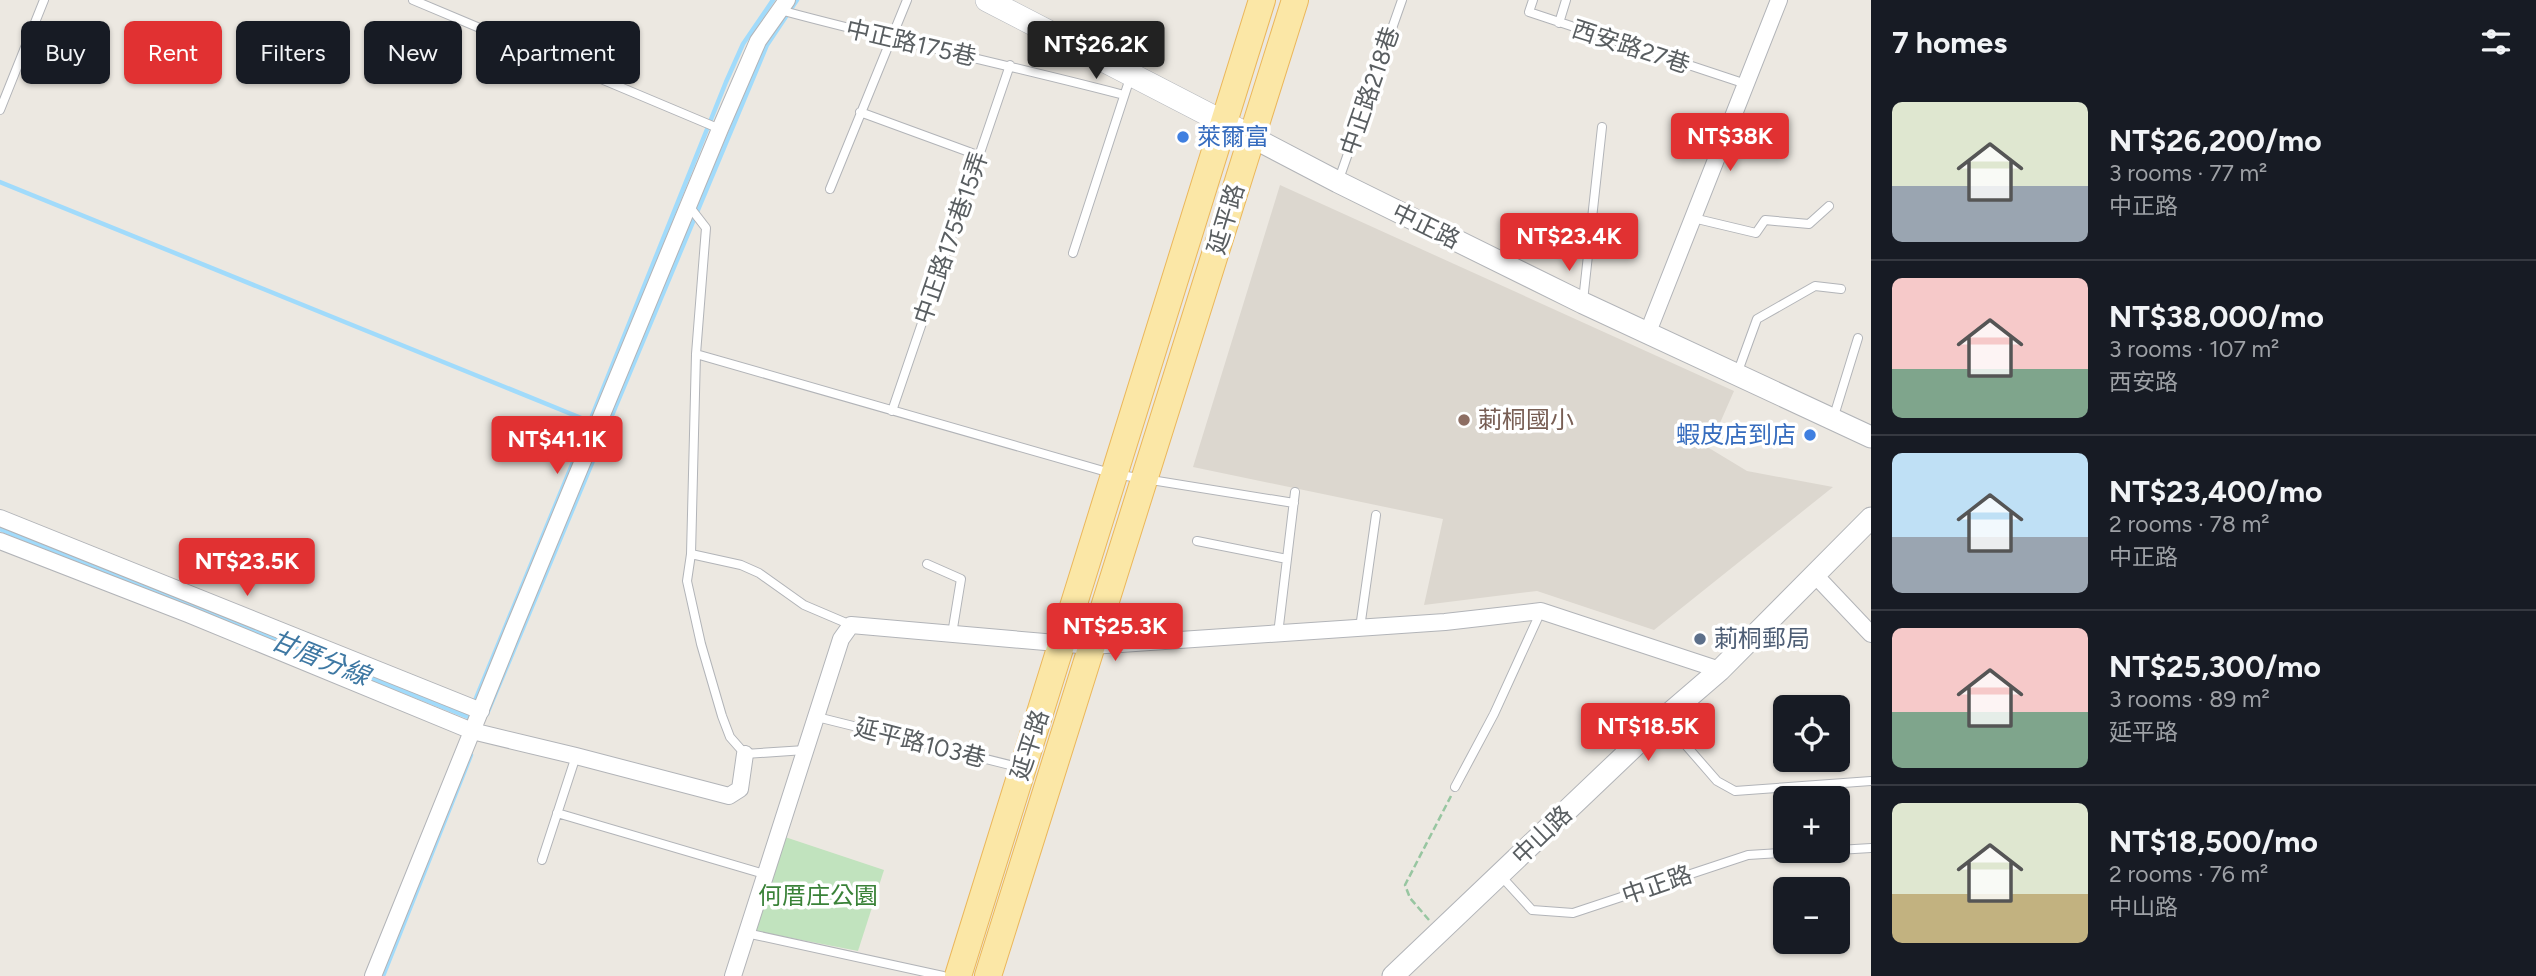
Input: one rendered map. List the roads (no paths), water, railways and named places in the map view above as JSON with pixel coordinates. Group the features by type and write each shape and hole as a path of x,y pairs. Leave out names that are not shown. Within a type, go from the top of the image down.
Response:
{"main road":[{"name":"中正路","path":"987,0 1128,85 1224,122 1252,137"},
{"name":"延平路","path":"958,976 1262,0"},
{"name":"延平路","path":"988,976 1294,0"}],"street":[{"path":"1648,332 1779,0"},
{"path":"373,976 720,129 758,41 783,5"},
{"name":"中正路","path":"1252,137 1583,303 1871,437"},
{"path":"0,518 481,711"},
{"name":"中山路","path":"1393,976 1663,719 1720,670 1871,518"},
{"path":"0,541 188,614 472,731 729,796 740,789 745,754"},
{"path":"1815,575 1871,634"},
{"path":"733,976 841,639 851,625 1091,646 1360,628 1541,611 1720,670"}],"lane":[{"path":"0,110 44,0"},
{"path":"413,0 720,129"},
{"path":"830,189 906,0"},
{"name":"中正路218巷","path":"1338,182 1402,0"},
{"name":"西安路27巷","path":"1533,0 1529,12 1746,84"},
{"path":"1559,23 1566,0"},
{"name":"中正路175巷","path":"783,5 892,40 1010,65 1128,85"},
{"name":"中正路175巷15弄","path":"892,411 1010,65"},
{"path":"1073,253 1128,85"},
{"path":"860,112 980,156"},
{"path":"1583,303 1602,127"},
{"path":"688,205 706,228 696,354 691,554 687,581 701,644 730,737 745,754 805,750"},
{"path":"1693,218 1756,233 1765,219 1809,224 1829,206"},
{"path":"1737,374 1757,319 1815,286 1841,289"},
{"path":"1833,419 1858,338"},
{"path":"696,354 1114,474 1294,503"},
{"path":"1278,634 1295,492"},
{"path":"1360,628 1376,515"},
{"path":"1197,541 1287,559"},
{"path":"691,554 741,565 759,573 804,605 851,625"},
{"path":"927,564 961,579 952,634"},
{"path":"1455,787 1494,714 1541,611"},
{"name":"延平路103巷","path":"817,717 1022,769"},
{"path":"1663,719 1717,781 1735,791 1871,781"},
{"path":"542,860 576,756"},
{"path":"558,813 764,874"},
{"path":"1850,849 1871,848"},
{"name":"中正路","path":"1500,875 1532,910 1573,914 1748,855 1773,853"},
{"path":"746,933 943,976"}],"waterway":[{"path":"474,703 726,82 743,44 773,0"},
{"path":"487,714 767,45 797,0"},
{"path":"0,182 591,422"},
{"name":"甘厝分線","path":"0,529 473,719"},
{"path":"383,976 471,755"}],"place":[{"name":"萊爾富","path":"1183,137"},
{"name":"莿桐國小","path":"1464,420"},
{"name":"蝦皮店到店","path":"1810,435"},
{"name":"莿桐郵局","path":"1700,639"}],"park label":[{"name":"何厝庄公園","path":"818,896"}]}
